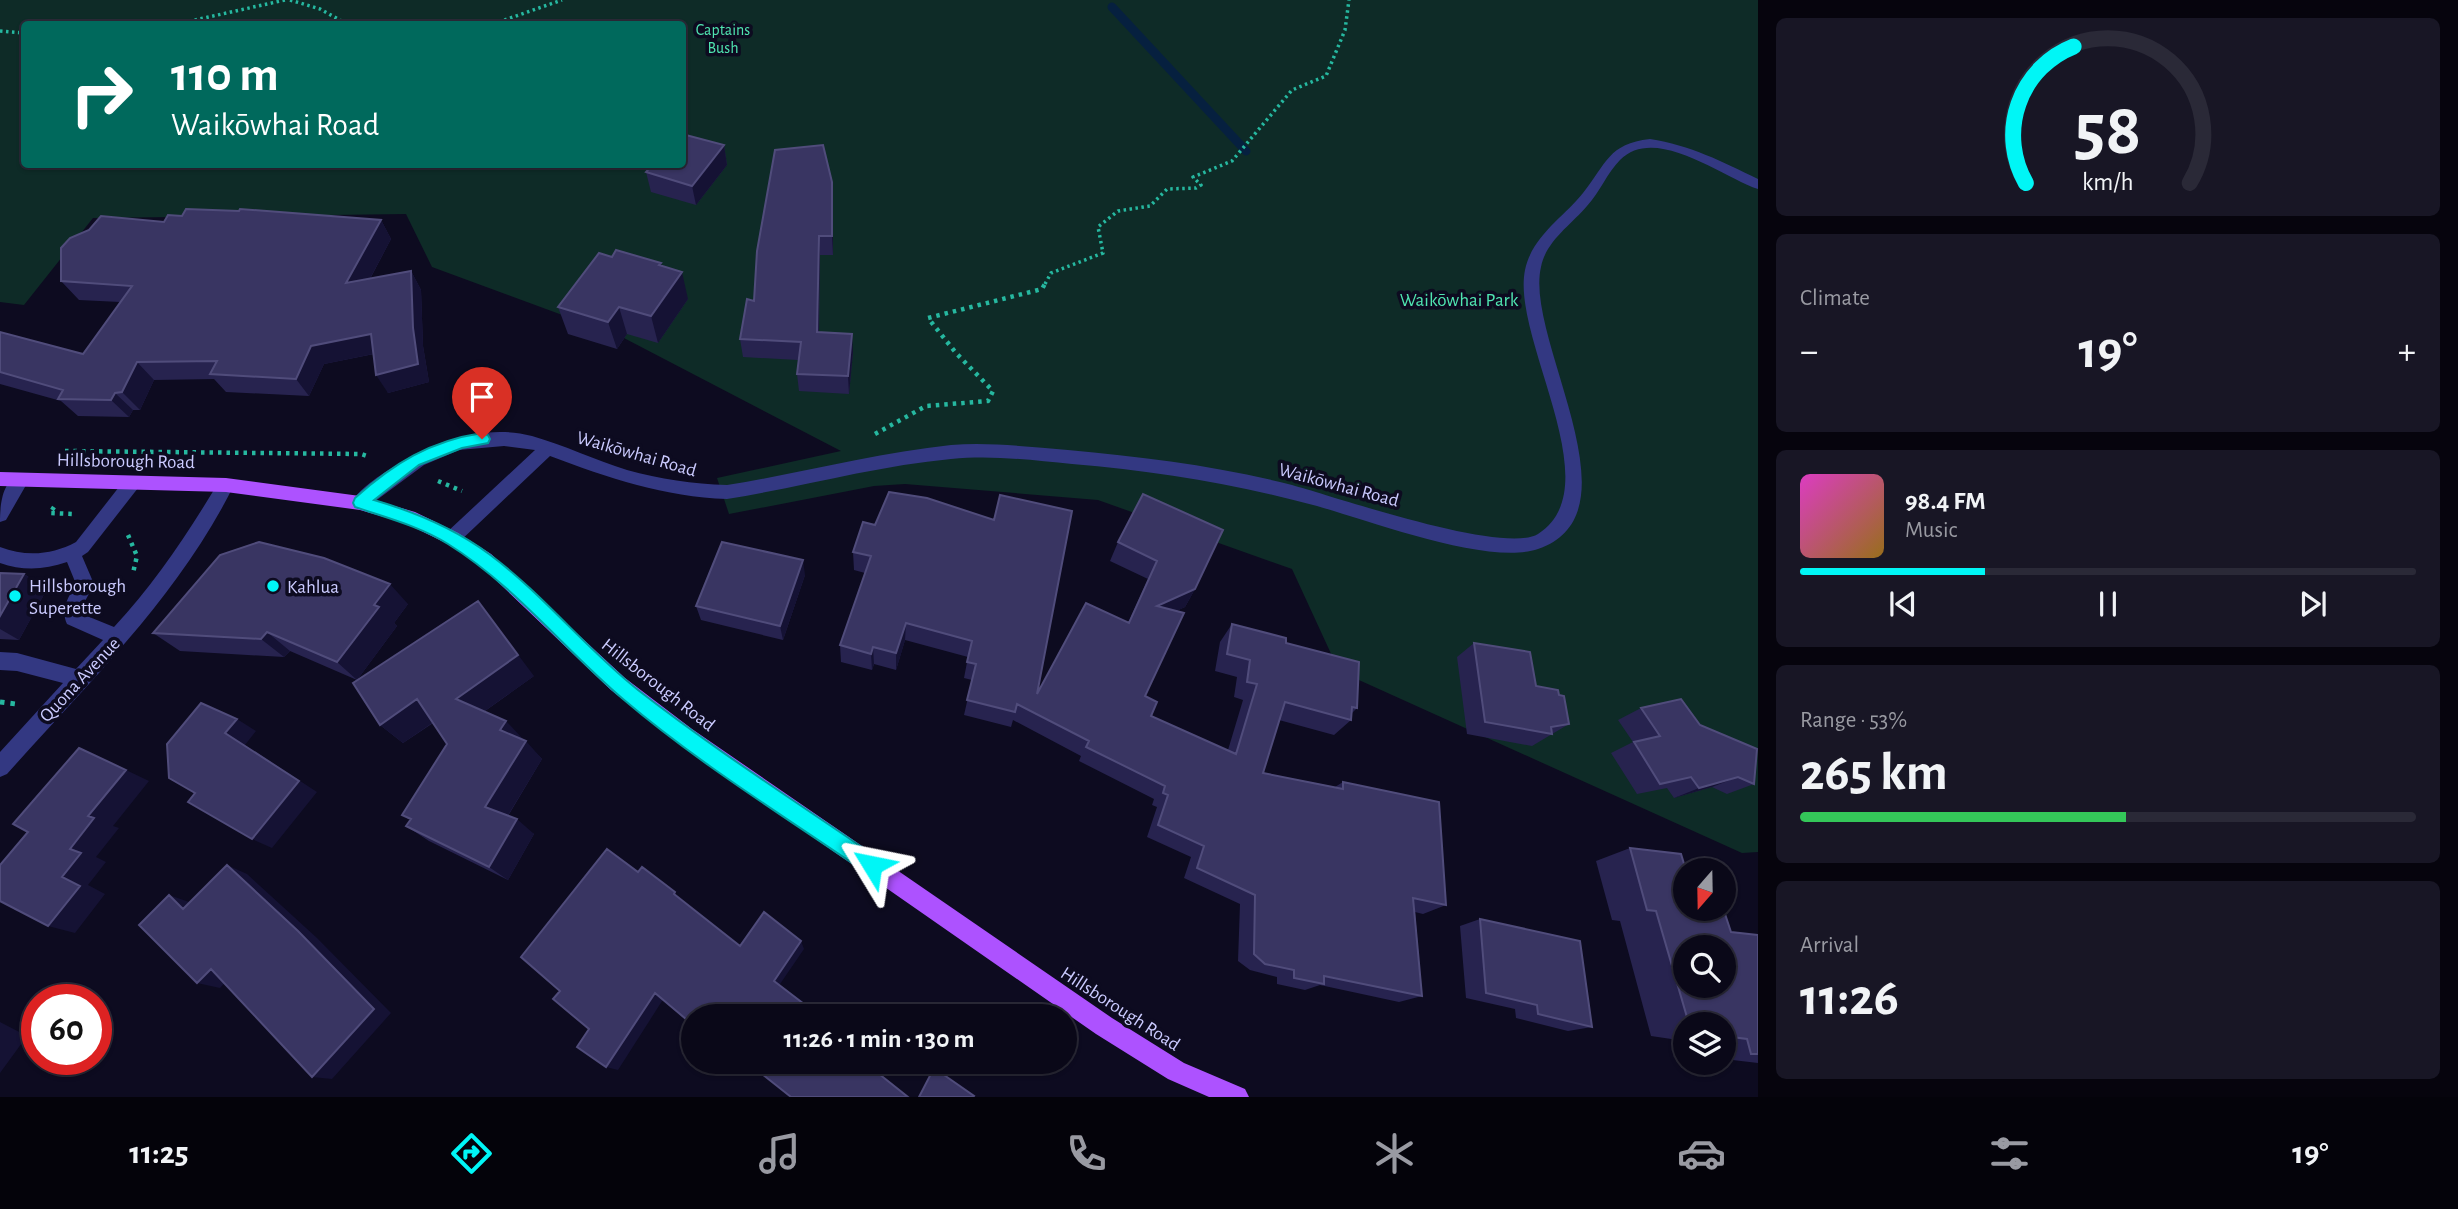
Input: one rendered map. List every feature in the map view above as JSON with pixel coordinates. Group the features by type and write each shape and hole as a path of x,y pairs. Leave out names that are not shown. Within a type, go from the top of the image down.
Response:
{"main road":[{"name":"Hillsborough Road","path":"0,480 226,485 360,503 409,517 452,538 495,568 618,684 685,736 1104,1026 1176,1071 1237,1097"}],"street":[{"name":"Waikōwhai Road","path":"360,503 414,460 461,442 507,438 548,448 674,489 701,493 727,492 927,455 1004,451 1118,461 1230,477 1430,531 1488,544 1522,546 1544,539 1562,526 1571,510 1575,484 1568,432 1539,340 1531,297 1532,270 1548,239 1564,219 1586,199 1619,153 1634,145 1663,144 1680,149 1758,185"},
{"name":"Waikōwhai Road","path":"452,538 548,448"},
{"path":"0,515 21,480"},
{"path":"0,555 8,559 32,560 72,554 82,547 132,483"},
{"name":"Quona Avenue","path":"0,767 118,638 170,575 226,485"},
{"path":"72,554 85,584 74,604 73,618 118,638"},
{"path":"0,661 17,662 79,679"}],"path":[{"path":"191,21 288,0 304,2 343,21"},
{"path":"502,21 562,0"},
{"path":"874,434 926,406 988,401 993,391 928,318 1042,289 1051,273 1103,253 1098,227 1118,211 1150,206 1167,189 1196,188 1201,185 1193,177 1233,159 1254,138 1292,90 1326,76 1345,30 1349,0"},
{"path":"0,31 21,33"},
{"path":"65,450 361,454"},
{"path":"433,479 469,493"},
{"path":"134,544 143,543"},
{"path":"0,702 15,705"}],"green space":[{"name":"Waikōwhai Park","path":"0,0 1758,0 1758,852 1742,853 1339,671 1292,569 1098,500 905,484 874,486 729,514 717,478 841,451 622,337 432,267 406,214 93,218 24,305 0,302"}],"building":[{"path":"686,135 724,145 692,186 646,172 650,168 686,168"},
{"path":"823,145 832,182 832,236 819,236 817,332 852,334 848,376 797,374 801,342 740,339 747,299 754,301 757,251 775,150"},
{"path":"186,209 240,209 381,220 346,283 411,271 413,328 418,364 376,375 371,334 311,346 296,379 210,374 217,361 137,362 122,392 115,393 111,400 58,399 63,390 0,372 0,332 83,354 132,286 61,281 61,248 70,238 89,230 101,216 164,222 168,215 182,216"},
{"path":"616,250 682,272 651,316 619,307 608,322 558,307 599,253 612,257"},
{"path":"889,492 927,498 994,520 1000,495 1072,511 1037,694 1086,603 1129,623 1157,561 1118,542 1143,494 1223,530 1195,589 1157,606 1184,613 1145,696 1157,702 1151,716 1236,754 1257,684 1247,682 1250,660 1227,654 1232,624 1286,638 1286,643 1359,662 1357,708 1352,707 1351,720 1285,702 1263,773 1343,789 1343,782 1439,802 1446,905 1413,898 1422,996 1324,976 1324,984 1294,978 1294,970 1265,964 1254,954 1255,895 1197,868 1204,846 1158,825 1168,795 1163,793 1165,786 1086,747 1089,741 1017,704 1015,712 967,700 976,664 967,662 972,641 906,623 896,653 873,647 871,654 840,645 871,556 853,552 863,522 875,525"},
{"path":"259,542 324,558 390,584 374,605 379,607 337,662 267,632 261,639 153,633 220,555"},
{"path":"722,542 803,560 780,626 696,606"},
{"path":"0,573 24,574 0,616"},
{"path":"478,601 518,655 456,699 506,721 500,730 526,741 485,807 517,819 489,867 406,826 411,819 402,815 447,744 417,699 380,725 353,683"},
{"path":"1474,643 1530,652 1536,686 1558,690 1559,695 1564,696 1569,724 1551,727 1552,734 1485,722"},
{"path":"1681,699 1700,725 1757,749 1754,784 1738,777 1699,788 1691,777 1660,784 1634,742 1660,736 1641,708"},
{"path":"201,703 237,719 225,733 299,781 252,839 188,802 195,793 169,778 167,744"},
{"path":"79,748 126,770 88,816 94,818 70,849 81,853 62,877 80,886 48,926 0,901 0,865 28,832 13,824"},
{"path":"1630,848 1681,854 1682,858 1673,858 1673,921 1727,921 1731,932 1758,935 1758,1054 1751,1054 1747,1039 1736,1038 1736,1012 1685,1012 1681,998 1736,998 1736,935 1673,935 1673,969 1656,911 1647,910"},
{"path":"607,849 638,872 642,867 740,946 764,912 801,941 774,981 804,1004 681,1004 681,1015 655,993 606,1067 577,1047 589,1029 553,999 560,991 521,957"},
{"path":"227,865 298,931 374,1009 312,1077 211,969 197,983 139,925 169,895 183,909"},
{"path":"1480,919 1580,941 1592,1027 1538,1014 1537,1005 1486,993"},
{"path":"762,1074 879,1074 908,1097 791,1097"},
{"path":"931,1074 943,1074 974,1096 973,1097 919,1097"}],"waterway":[{"path":"1112,7 1246,151"}],"place":[{"name":"Kahlua","path":"273,586"},
{"name":"Hillsborough Superette","path":"15,596"}],"route":[{"path":"482,439 438,449 414,460 360,503 409,517 452,538 485,559 629,694 685,736 872,865"}],"park label":[{"name":"Captains Bush","path":"723,38"}]}
